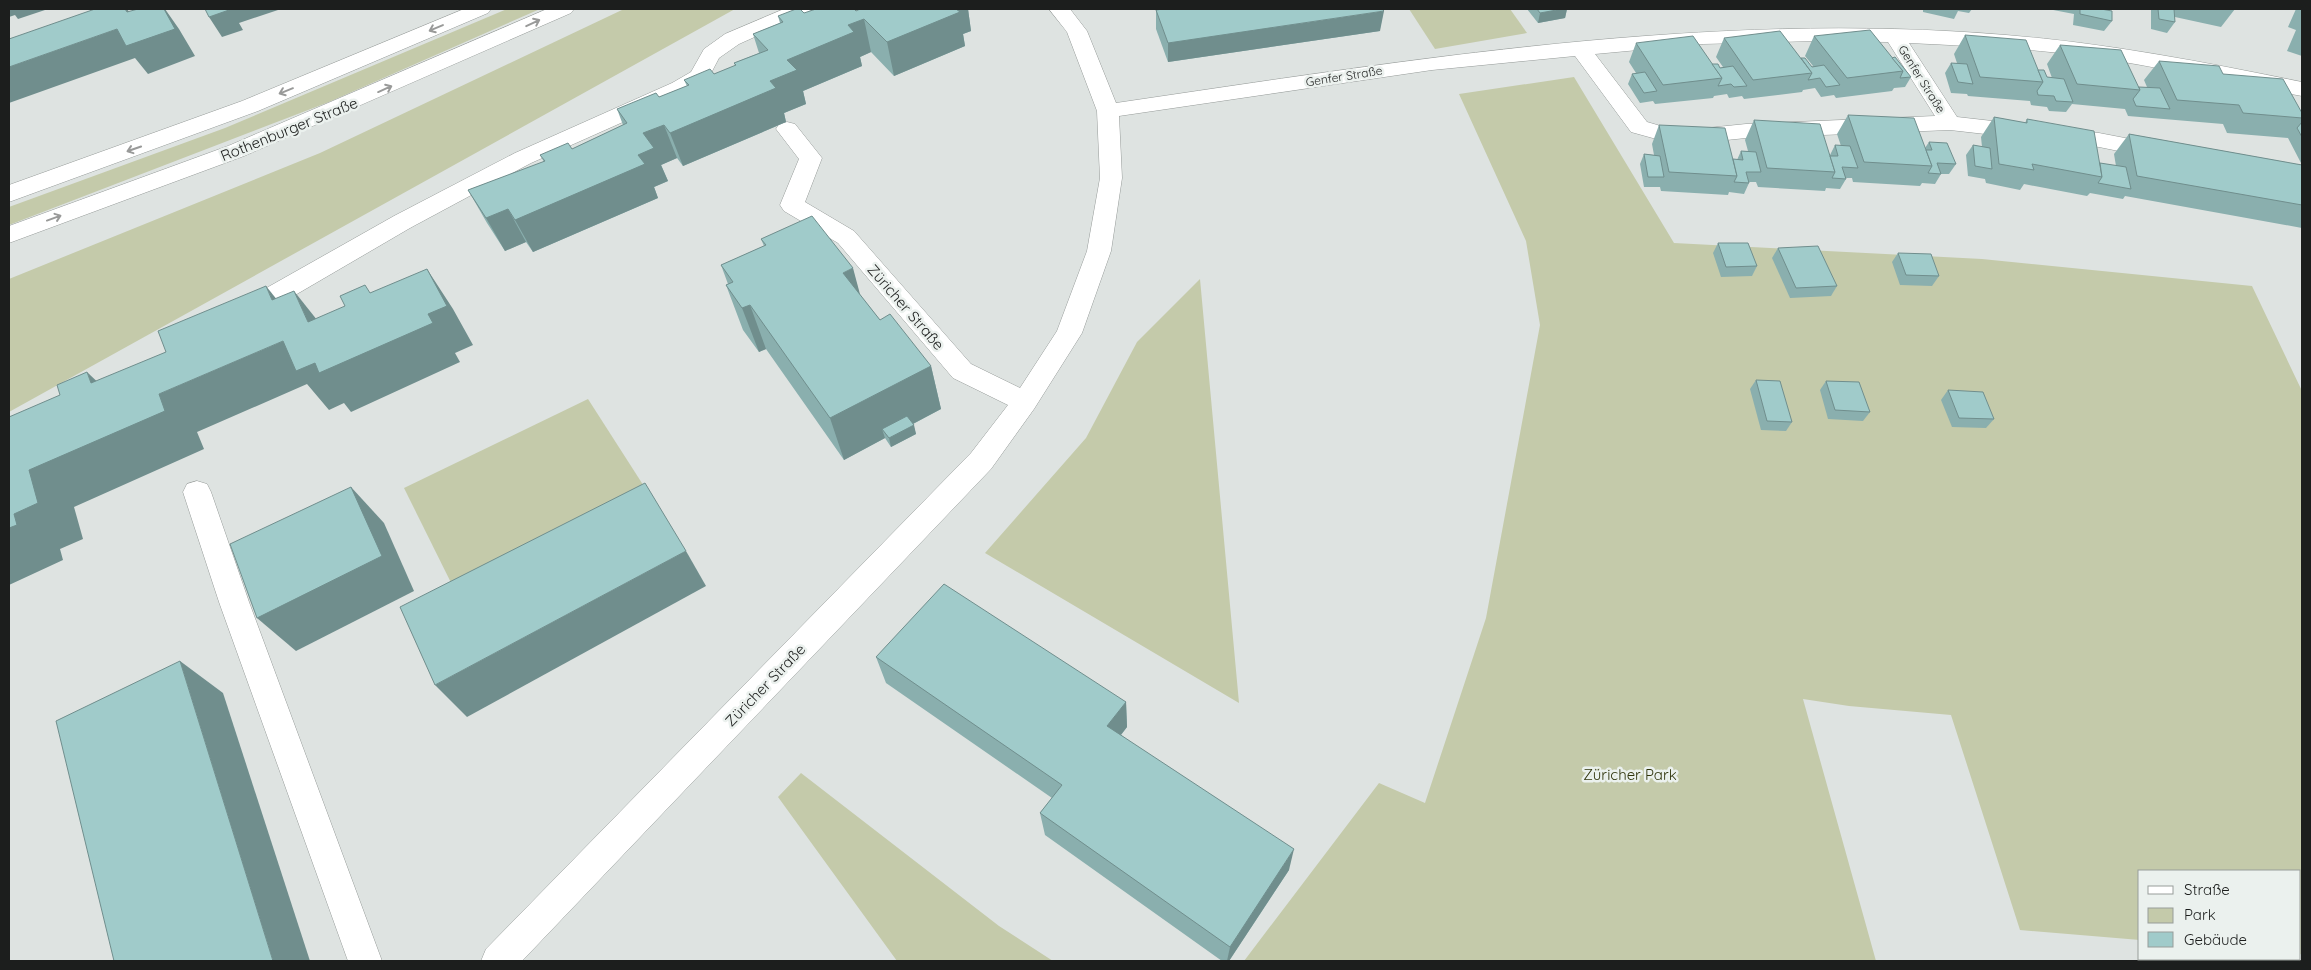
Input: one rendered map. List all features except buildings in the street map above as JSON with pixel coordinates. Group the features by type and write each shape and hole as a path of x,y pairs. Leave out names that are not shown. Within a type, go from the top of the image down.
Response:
{"street":[{"path":"9,194 250,106 481,9"},
{"name":"Rothenburger Straße","path":"9,235 285,131 440,65 564,9"},
{"path":"222,325 402,222 523,158 680,88 699,76 711,54 732,39 801,9"},
{"name":"Züricher Straße","path":"498,961 981,461 1025,402 1069,333 1099,251 1111,178 1108,112 1077,30 1059,9"},
{"name":"Genfer Straße","path":"1108,112 1432,63 1703,38 1816,35 1894,36 2003,41 2083,50 2196,67 2302,89"},
{"name":"Genfer Straße","path":"1894,36 1950,123"},
{"name":"Genfer Straße","path":"1580,49 1639,127 1678,138 1746,131 1950,123 2098,140 2175,154"},
{"name":"Züricher Straße","path":"787,129 811,158 792,205 846,237 962,371 1025,402"},
{"path":"196,492 234,602 365,961"}],"green space":[{"path":"507,9 540,9 329,102 9,225 9,207 225,128"},
{"path":"624,9 735,9 9,412 9,279 320,153"},
{"path":"1409,9 1510,9 1527,33 1435,49"},
{"name":"Züricher Park","path":"1574,77 1674,243 1982,259 2252,286 2302,391 2302,955 2301,870 2138,870 2138,940 2020,930 1951,715 1849,706 1803,699 1876,961 1244,961 1379,783 1425,803 1486,618 1540,325 1526,241 1459,94"},
{"path":"1200,279 1239,703 985,553 1086,438 1137,342"},
{"path":"588,399 665,519 470,621 404,488"},
{"path":"801,773 999,926 1053,961 897,961 778,797"}]}
